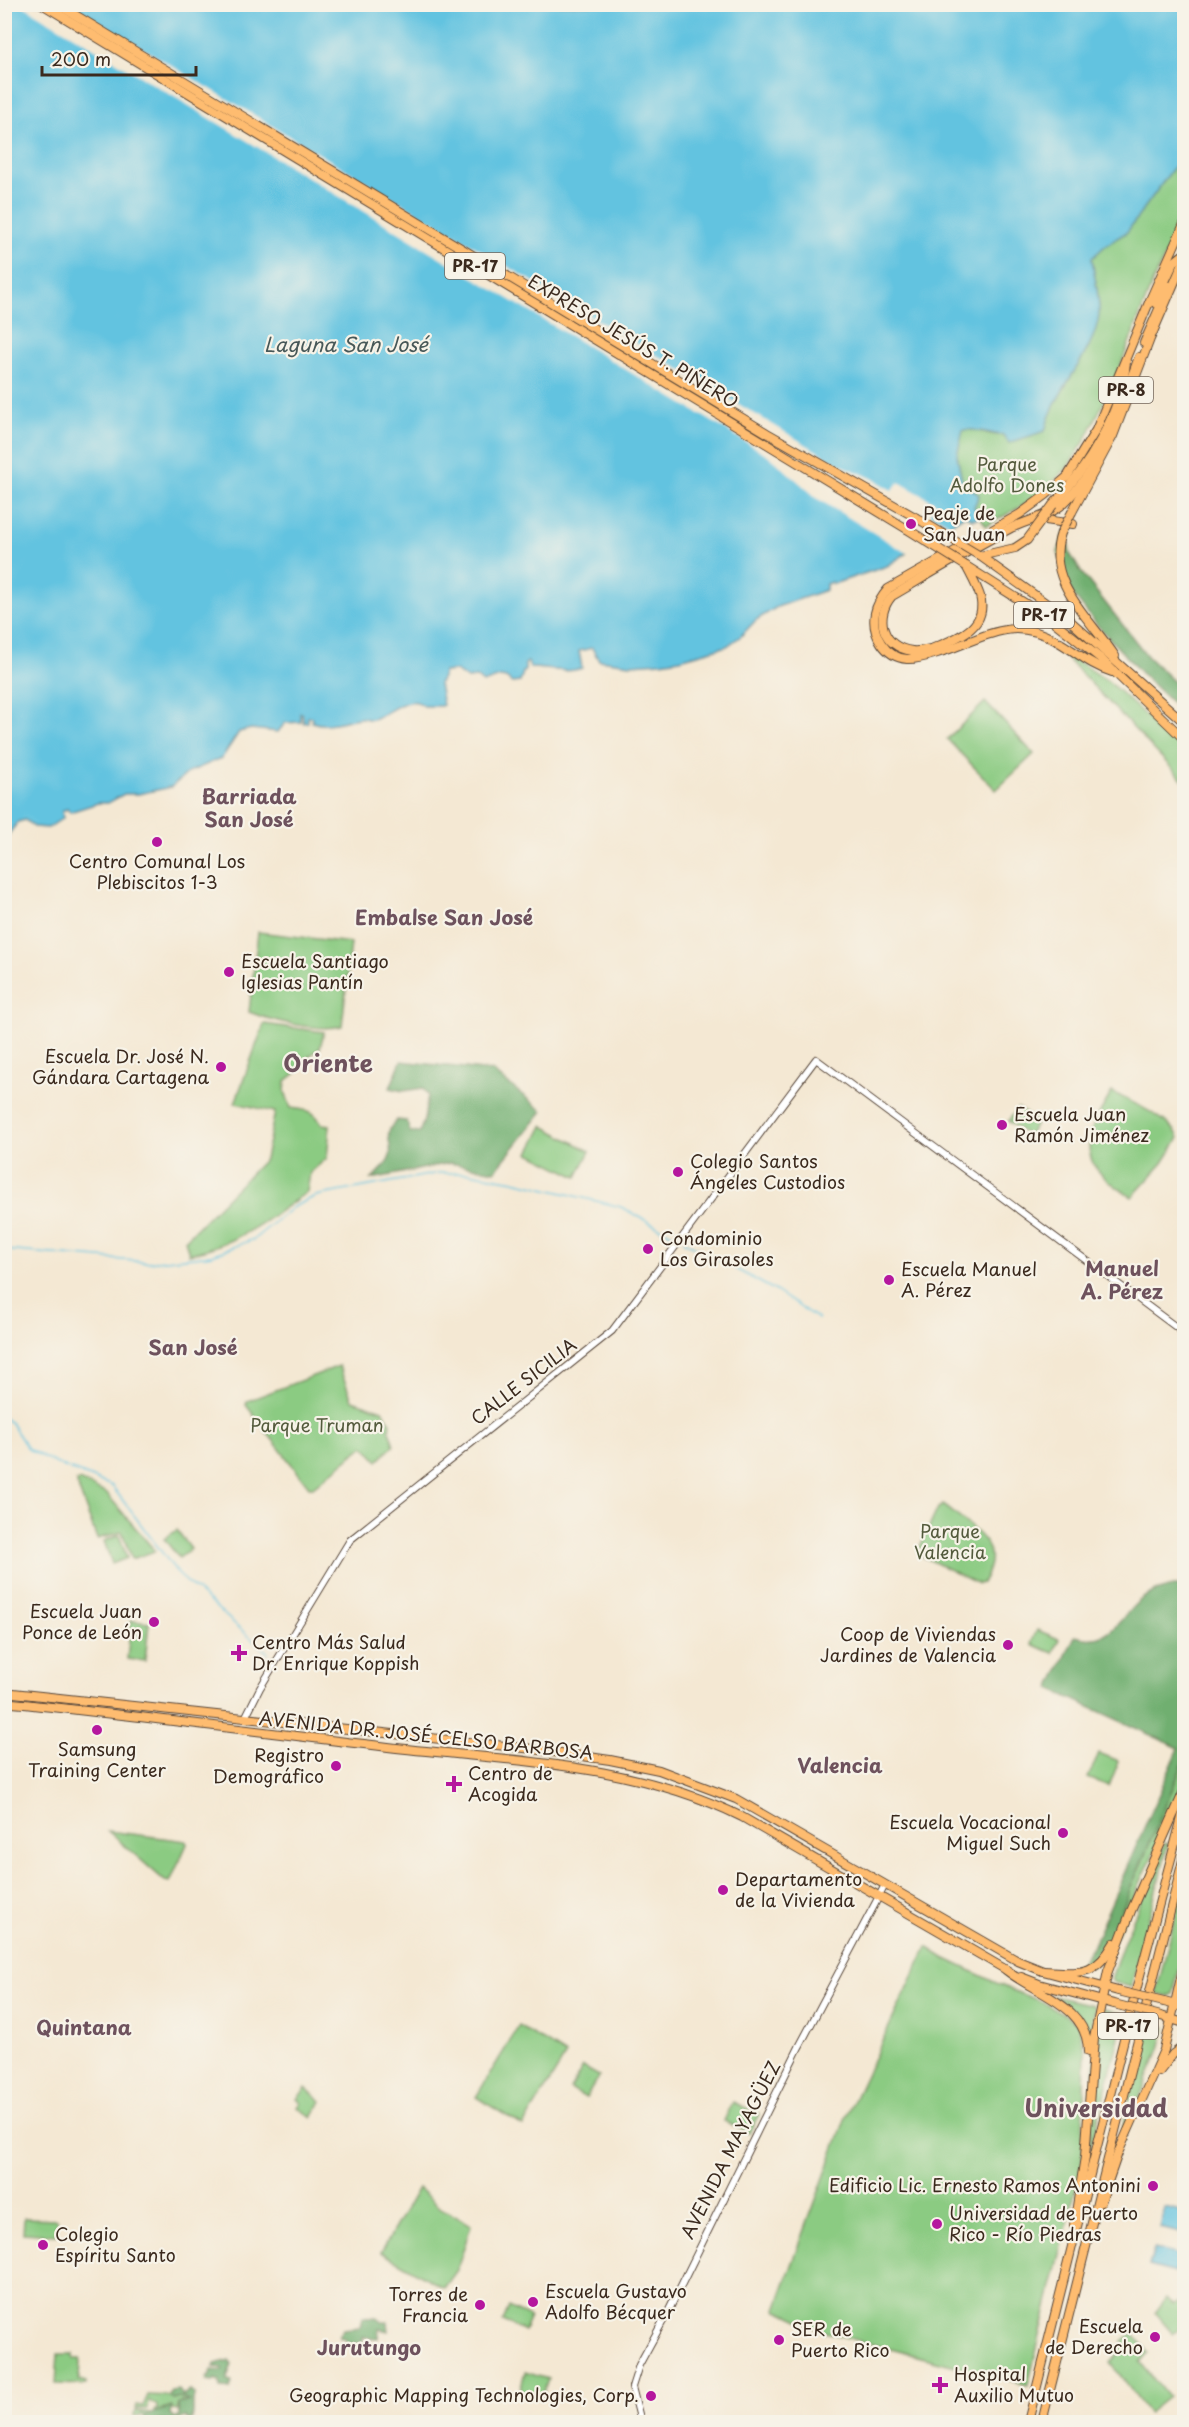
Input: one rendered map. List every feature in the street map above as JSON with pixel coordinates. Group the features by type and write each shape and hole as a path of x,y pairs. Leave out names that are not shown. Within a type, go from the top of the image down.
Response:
{"highway":[{"name":"EXPRESO JESÚS T. PIÑERO","path":"42,4 966,566 1053,621 1119,669 1185,722"},
{"name":"EXPRESO JESÚS T. PIÑERO","path":"57,4 766,433 980,556 1068,619 1185,739"},
{"path":"1119,669 1063,583 1057,556 1061,533 1113,436 1150,339 1183,262"},
{"path":"980,556 1015,548 1028,540 1078,475 1099,441 1122,386 1126,362"},
{"path":"931,649 971,629 979,618 982,607 980,596 966,566"},
{"path":"944,651 1007,629 1023,628 1055,640 1097,667 1119,669"},
{"path":"1073,2243 1075,2212 1085,2157 1090,2072 1101,2001 1113,1958 1131,1911 1185,1791"},
{"name":"PR-17","path":"1028,2422 1185,1810"},
{"name":"PR-17","path":"1041,2422 1185,1856"},
{"path":"1043,1971 1076,1973 1092,1969 1107,1954 1131,1911"},
{"path":"1090,2227 1118,2153 1149,2087 1173,2020 1181,2006 1185,1965"},
{"path":"1006,1970 1066,2007 1079,2019 1087,2037 1090,2072"},
{"path":"1149,2087 1173,2054 1185,2046"}],"main road":[{"name":"PR-8","path":"944,651 908,659 891,653 881,643 875,629 875,612 879,601 888,589 1020,514 1067,477 1096,430 1185,224"},
{"path":"1141,324 1174,262 1185,254"},
{"name":"PR-8","path":"931,649 914,652 894,643 882,627 882,612 887,602 892,596 988,541 1058,509 1086,477 1114,421 1155,314 1183,262"},
{"path":"1035,518 1073,524"},
{"name":"AVENIDA DR. JOSÉ CELSO BARBOSA","path":"4,1692 610,1760 680,1777 736,1799 1018,1961 1043,1971 1181,2006"},
{"name":"AVENIDA DR. JOSÉ CELSO BARBOSA","path":"4,1702 585,1768 629,1777 675,1790 742,1817 1006,1970 1039,1984 1185,2023"},
{"path":"447,1754 453,1747 482,1745"}],"street":[{"name":"CALLE SICILIA","path":"245,1718 260,1688 350,1540 612,1331 816,1059 1185,1333"},
{"name":"AVENIDA MAYAGÜEZ","path":"641,2422 632,2387 639,2365 668,2312 799,2047 885,1885"}],"green space":[{"name":"Parque Adolfo Dones","path":"1184,153 1184,216 1153,281 1118,372 1085,441 1066,469 1046,489 986,526 974,507 979,495 962,481 957,455 963,429 1004,436 1045,431 1057,400 1083,357 1096,329 1099,307 1092,258 1106,245 1127,232"},
{"path":"1066,529 1070,554 1081,572 1148,657 1184,691 1184,714 1144,676 1097,625 1070,591 1058,552"},
{"path":"1056,647 1108,681 1184,751 1184,781"},
{"path":"985,702 1034,754 996,790 947,739"},
{"path":"258,932 351,943 342,1026 308,1027 249,1012"},
{"path":"264,1024 324,1032 320,1048 303,1061 297,1072 286,1081 285,1092 291,1108 309,1111 321,1124 330,1125 327,1158 310,1173 307,1192 238,1237 189,1254 185,1240 265,1159 275,1112 235,1103"},
{"path":"401,1061 492,1071 543,1111 495,1171 450,1163 372,1179 389,1159 391,1150 389,1134 392,1125 397,1120 407,1121 410,1132 419,1133 424,1120 428,1095 423,1088 403,1091 390,1088"},
{"path":"1112,1092 1169,1124 1179,1138 1163,1163 1132,1197 1101,1174 1093,1164 1090,1153 1091,1132"},
{"path":"1018,1108 1037,1122 1028,1136 1008,1121"},
{"path":"543,1126 590,1151 577,1177 529,1153"},
{"name":"Parque Truman","path":"339,1366 352,1400 382,1410 391,1423 389,1430 394,1445 378,1461 364,1446 313,1487 309,1487 246,1405 247,1401"},
{"path":"79,1480 107,1494 155,1551 132,1559 122,1532 97,1539 76,1482"},
{"name":"Parque Valencia","path":"943,1505 981,1536 989,1549 990,1564 982,1583 978,1584 918,1554 938,1508"},
{"path":"177,1530 191,1549 179,1558 164,1539"},
{"path":"119,1535 127,1558 112,1564 104,1541"},
{"path":"1184,1586 1184,1761 1109,1940 1097,1958 1082,1966 1067,1969 1080,1963 1093,1945 1179,1748 1050,1689 1075,1636 1097,1638 1106,1635 1143,1598 1156,1591"},
{"path":"131,1621 149,1623 145,1661 127,1659"},
{"path":"1037,1630 1059,1639 1053,1653 1031,1644"},
{"path":"1099,1753 1119,1761 1109,1786 1088,1778"},
{"path":"1184,1761 1182,1791 1110,1949 1095,1965 1076,1969 1109,1940"},
{"path":"108,1831 186,1841 187,1844 170,1882 165,1881"},
{"path":"1165,1843 1168,1844 1131,1987 1113,1982 1111,1979 1123,1944"},
{"path":"1184,1880 1181,1952 1173,1994 1168,1997 1156,1994"},
{"name":"Universidad de Puerto Rico - Río Piedras","path":"927,1947 944,1958 1064,2014 1078,2024 1085,2051 1082,2164 1028,2385 822,2331 776,2309 846,2117"},
{"path":"1053,1996 1093,2005 1095,2009 1089,2036 1077,2013"},
{"path":"1104,2009 1125,2014 1089,2155 1096,2044"},
{"path":"1149,2021 1166,2027 1160,2049 1121,2142 1119,2142"},
{"path":"519,2026 566,2055 523,2126 476,2097"},
{"path":"583,2067 599,2076 586,2098 570,2089"},
{"path":"306,2088 321,2101 312,2118 298,2107 301,2103 297,2099"},
{"path":"733,2102 759,2114 749,2133 724,2121"},
{"path":"418,2188 439,2207 471,2225 457,2270 444,2288 381,2252"},
{"path":"24,2218 57,2219 56,2235 23,2233"},
{"path":"1166,2298 1174,2304 1180,2302 1184,2308 1184,2325 1173,2334 1155,2313"},
{"path":"509,2307 530,2317 524,2331 503,2321"},
{"path":"377,2317 382,2322 388,2322 389,2331 379,2329 378,2338 363,2337 363,2342 347,2344 346,2340 339,2337 343,2329 360,2327 362,2318"},
{"path":"1133,2333 1148,2353 1140,2362 1168,2397 1148,2413 1111,2363 1124,2344 1123,2341"},
{"path":"58,2354 73,2354 73,2359 80,2359 79,2380 86,2382 86,2385 56,2384"},
{"path":"229,2360 232,2364 227,2379 232,2382 230,2389 220,2388 219,2381 215,2379 213,2382 207,2381 211,2370 223,2371 223,2368 214,2367 215,2364"},
{"path":"525,2372 548,2379 542,2398 520,2390"},
{"path":"179,2390 183,2396 190,2391 195,2394 191,2422 186,2417 177,2421 147,2422 145,2416 172,2407 170,2414 174,2418 179,2417 178,2404 189,2401 179,2397 173,2399 169,2396 171,2391"},
{"path":"148,2395 169,2396 174,2399 179,2397 190,2401 181,2402 177,2406 177,2411 164,2408 153,2415 134,2416 135,2411 153,2413 157,2410 157,2406 150,2400 147,2409 135,2409 136,2405 143,2406"}],"water":[{"name":"Laguna San José","path":"5,5 1184,5 1184,153 1127,232 1106,245 1092,258 1099,307 1096,329 1083,357 1057,400 1045,431 1009,443 1003,435 963,430 957,455 962,481 979,495 974,507 980,517 973,519 964,515 887,566 833,584 832,582 826,584 826,590 777,607 756,620 741,636 727,646 680,659 631,664 599,660 592,648 579,651 582,668 563,671 530,668 528,662 525,664 520,682 512,683 500,677 483,683 477,678 467,679 456,671 444,672 439,684 443,705 441,706 424,706 418,702 405,703 372,719 361,718 330,724 312,722 312,717 308,717 308,722 304,723 302,713 300,713 301,722 285,723 278,732 251,729 239,732 222,758 189,772 171,787 138,794 124,794 108,803 98,803 70,812 67,809 62,811 63,818 48,828 34,827 25,820 18,822 5,839"},
{"path":"1165,2207 1184,2212 1184,2234 1160,2228"},
{"path":"1154,2249 1180,2255 1176,2273 1149,2266"}],"pier":[{"path":"22,5 70,5 837,463 874,479 892,490 899,482 936,503 930,513 953,526 908,554 818,499 769,456"}],"waterway":[{"path":"4,1250 147,1262 212,1255 254,1239 293,1207 316,1196 439,1173 469,1173 514,1181 621,1207 680,1239"},
{"path":"684,1241 776,1291 818,1319"},
{"path":"4,1418 11,1423 28,1449 55,1463 112,1486 179,1575 268,1653"}],"place":[{"name":"Peaje de San Juan","path":"911,524"},
{"name":"Centro Comunal Los Plebiscitos 1-3","path":"157,842"},
{"name":"Escuela Santiago Iglesias Pantín","path":"229,972"},
{"name":"Escuela Dr. José N. Gándara Cartagena","path":"221,1067"},
{"name":"Escuela Juan Ramón Jiménez","path":"1002,1125"},
{"name":"Colegio Santos Ángeles Custodios","path":"678,1172"},
{"name":"Condominio Los Girasoles","path":"648,1249"},
{"name":"Escuela Manuel A. Pérez","path":"889,1280"},
{"name":"Escuela Juan Ponce de León","path":"154,1622"},
{"name":"Coop de Viviendas Jardines de Valencia","path":"1008,1645"},
{"name":"Centro Más Salud Dr. Enrique Koppish","path":"239,1653"},
{"name":"Samsung Training Center","path":"97,1730"},
{"name":"Registro Demográfico","path":"336,1766"},
{"name":"Centro de Acogida","path":"454,1784"},
{"name":"Escuela Vocacional Miguel Such","path":"1063,1833"},
{"name":"Departamento de la Vivienda","path":"723,1890"},
{"name":"Edificio Lic. Ernesto Ramos Antonini","path":"1153,2186"},
{"name":"Universidad de Puerto Rico - Río Piedras","path":"937,2224"},
{"name":"Colegio Espíritu Santo","path":"43,2245"},
{"name":"Escuela Gustavo Adolfo Bécquer","path":"533,2302"},
{"name":"Torres de Francia","path":"480,2305"},
{"name":"Escuela de Derecho","path":"1155,2337"},
{"name":"SER de Puerto Rico","path":"779,2340"},
{"name":"Hospital Auxilio Mutuo","path":"940,2385"},
{"name":"Geographic Mapping Technologies, Corp.","path":"651,2396"}],"district":[{"name":"Barriada San José","path":"249,808"},
{"name":"Embalse San José","path":"444,918"},
{"name":"Oriente","path":"328,1064"},
{"name":"Manuel A. Pérez","path":"1122,1280"},
{"name":"San José","path":"193,1348"},
{"name":"Valencia","path":"840,1766"},
{"name":"Quintana","path":"84,2028"},
{"name":"Universidad","path":"1096,2109"},
{"name":"Jurutungo","path":"369,2348"}]}
